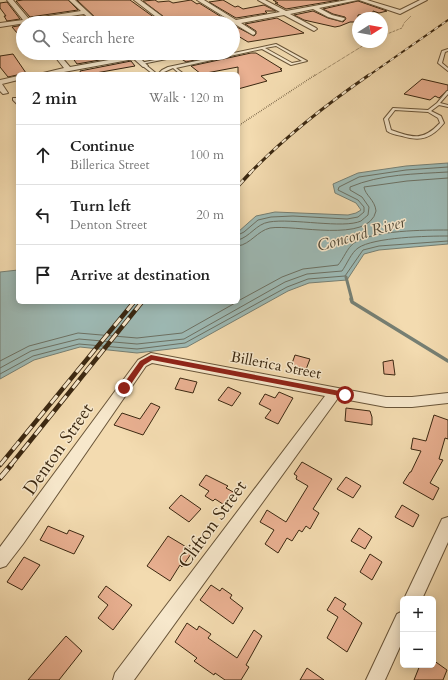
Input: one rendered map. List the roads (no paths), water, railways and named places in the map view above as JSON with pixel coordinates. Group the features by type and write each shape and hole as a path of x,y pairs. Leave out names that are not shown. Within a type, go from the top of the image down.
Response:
{"street":[{"path":"10,0 23,16"},
{"path":"72,0 90,16"},
{"path":"137,0 159,16"},
{"path":"200,0 223,16"},
{"path":"261,0 314,29"},
{"path":"240,22 354,0"},
{"path":"362,0 400,12 424,0"},
{"path":"315,8 330,16 342,18"},
{"path":"62,16 85,12"},
{"path":"0,25 16,23"},
{"path":"240,26 253,33"},
{"path":"61,60 68,69"},
{"path":"52,72 110,60"},
{"path":"138,60 144,65"},
{"path":"0,82 16,78"},
{"path":"0,85 5,93"},
{"name":"Billerica Street","path":"146,360 151,358 165,359 386,402 412,402 448,398"},
{"name":"Denton Street","path":"0,560 21,533 142,363 146,360"},
{"name":"Clifton Street","path":"122,680 334,393"},
{"path":"414,596 448,524"},
{"path":"375,680 400,626"}],"lane":[{"path":"240,53 262,48 278,46 305,61 290,64 262,48"},
{"path":"448,50 444,51 440,63 448,70"},
{"path":"144,65 165,60"},
{"path":"162,72 165,69 206,60"},
{"path":"144,65 153,72"},
{"path":"173,67 179,72"},
{"path":"429,111 440,117 442,123 428,137 411,139 389,131 386,119 394,109 429,111 438,104 448,92"},
{"path":"438,104 448,106"}],"water":[{"name":"Concord River","path":"448,163 448,244 379,250 364,254 347,280 309,283 288,291 187,347 137,353 80,347 34,360 0,379 0,272 16,270 16,304 240,304 240,230 256,216 275,212 348,215 356,213 361,210 356,203 335,193 333,184 358,173 406,166"}],"waterway":[{"path":"346,277 352,300"},
{"path":"351,299 352,302 448,361"}],"railway":[{"path":"368,76 448,20"},
{"path":"251,172 307,121 369,75"},
{"path":"240,184 251,172"},
{"path":"0,465 132,304"},
{"path":"10,466 140,304"},
{"path":"0,478 11,465"}]}
